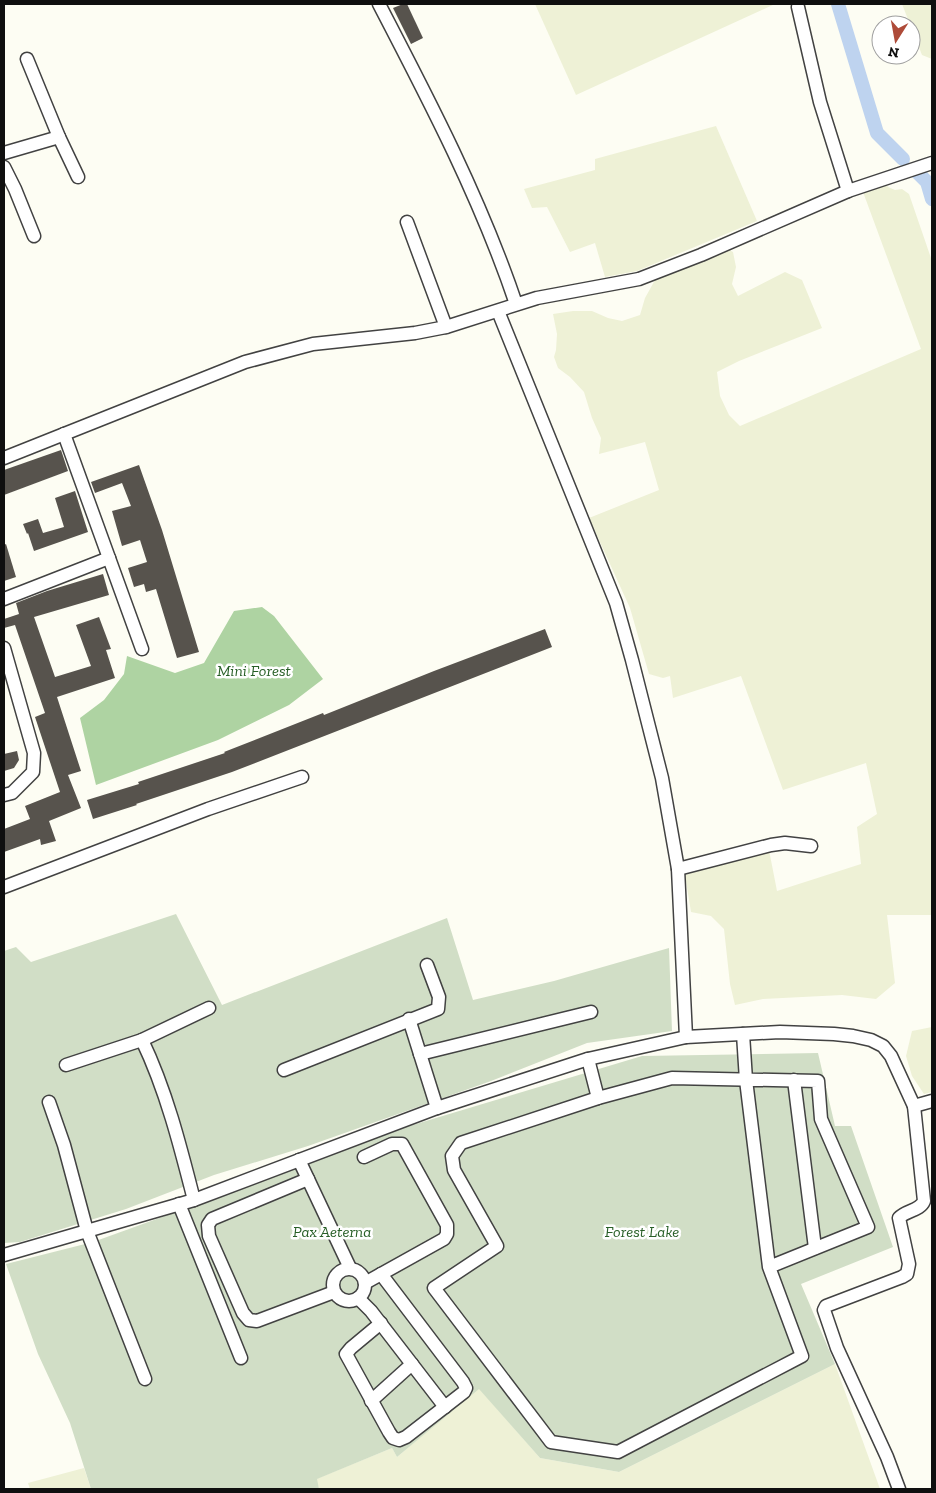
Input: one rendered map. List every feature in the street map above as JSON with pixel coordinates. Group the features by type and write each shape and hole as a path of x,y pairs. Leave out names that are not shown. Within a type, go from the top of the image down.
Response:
{"street":[{"path":"379,4 472,188 516,304"},
{"path":"798,7 820,102 848,191"},
{"path":"27,59 59,137 78,177"},
{"path":"4,153 59,137"},
{"path":"4,458 245,362 313,344 415,333 446,327 516,304 575,290 639,279 682,263 848,191 932,163"},
{"path":"4,167 34,236"},
{"path":"408,222 446,327"},
{"path":"498,311 616,602 662,778 678,869 686,1037"},
{"path":"64,434 142,649"},
{"path":"4,599 109,558"},
{"path":"4,648 34,753 33,772 12,793 4,795"},
{"path":"4,887 208,809 302,777"},
{"path":"678,869 771,845 785,843 811,846"},
{"path":"284,1070 438,1009 439,997 427,966"},
{"path":"66,1065 142,1040 209,1008"},
{"path":"420,1054 591,1012"},
{"path":"409,1019 437,1108"},
{"path":"4,1255 194,1200 437,1108 588,1059 686,1037 780,1032 834,1034 872,1040 882,1046 891,1056 914,1106 924,1201 921,1206 901,1215 899,1218 910,1264 907,1274 826,1306 824,1310 837,1348 887,1457 899,1489"},
{"path":"743,1034 746,1080 769,1267 802,1356 618,1452 551,1442 434,1288 497,1246 454,1170 452,1156 461,1143 598,1098 672,1078 746,1080 818,1080 821,1118 868,1227 769,1267"},
{"path":"142,1040 149,1054 179,1141 194,1200"},
{"path":"588,1059 598,1098"},
{"path":"794,1080 815,1248"},
{"path":"914,1106 932,1101"},
{"path":"50,1102 64,1145 87,1231 145,1379"},
{"path":"364,1157 392,1144 402,1144 448,1229 444,1239 365,1283"},
{"path":"299,1160 350,1268"},
{"path":"308,1179 212,1219 208,1226 209,1236 243,1313 249,1320 257,1321 334,1292"},
{"path":"179,1204 241,1358"},
{"path":"350,1268 360,1273 365,1283 362,1294 358,1298 347,1301 342,1300 334,1292 332,1286 335,1275 344,1269 350,1268"},
{"path":"381,1274 465,1386 464,1392 406,1437 397,1440 393,1438 371,1401 346,1354 381,1323"},
{"path":"358,1298 381,1323 445,1407"},
{"path":"371,1401 412,1364"}],"green space":[{"path":"535,4 775,4 576,95"},
{"path":"902,4 932,4 932,59 922,55 921,52 921,15 906,15"},
{"path":"716,126 757,221 637,271 605,277 595,243 570,252 547,207 532,208 524,189 595,170 595,159"},
{"path":"885,183 888,187 895,190 902,189 909,194 932,261 932,915 887,915 895,983 876,999 842,995 763,999 735,1005 730,984 724,929 711,916 691,912 685,875 769,850 777,891 861,864 857,827 877,814 866,763 783,790 741,676 673,698 670,676 663,678 649,674 630,608 589,518 659,490 645,442 599,454 601,438 592,418 584,392 570,377 558,368 554,357 557,334 553,314 592,311 608,318 622,321 640,315 645,298 655,280 726,248 733,252 736,267 732,284 738,296 785,272 802,280 822,328 739,361 717,372 720,396 729,415 740,426 921,349 863,192"},
{"name":"Mini Forest","path":"262,607 274,616 323,679 289,705 218,740 96,785 80,718 104,700 124,674 127,656 175,673 204,663 234,611"},
{"path":"176,914 222,1005 447,918 473,1000 554,981 669,948 672,1031 587,1043 491,1081 308,1146 214,1175 126,1209 20,1242 4,1243 4,951 16,947 31,962"},
{"path":"932,1027 932,1092 924,1094 912,1076 906,1056 912,1031"},
{"path":"818,1053 835,1126 851,1126 893,1247 801,1284 835,1364 619,1472 540,1458 479,1389 397,1457 392,1448 317,1479 319,1489 91,1489 70,1423 38,1354 6,1264 93,1242 187,1208 284,1169 406,1127 642,1056"},
{"path":"835,1364 880,1489 319,1489 316,1479 392,1448 397,1457 479,1388 540,1458 619,1472"},
{"path":"84,1468 91,1489 30,1489 28,1483"}],"building":[{"path":"407,4 423,38 411,44 393,8"},
{"path":"61,450 68,471 4,495 4,470"},
{"path":"139,465 162,530 199,652 177,658 156,589 146,592 144,584 134,587 128,568 147,562 140,540 122,546 112,511 131,506 122,483 95,493 91,482"},
{"path":"75,491 88,532 34,551 23,524 38,519 43,533 64,527 55,498"},
{"path":"6,544 16,577 4,581 4,545"},
{"path":"103,574 109,595 34,617 55,677 91,666 76,625 99,617 111,649 106,650 115,678 57,697 81,771 68,775 81,808 49,821 56,841 41,845 40,839 4,852 4,829 30,819 25,806 60,792 35,717 45,713 15,625 4,628 4,619 19,614 16,603 47,591"},
{"path":"545,629 552,647 232,772 93,819 87,800 139,784 138,782 225,753 323,713 324,715"},
{"path":"17,751 19,760 14,768 4,771 4,754"}],"waterway":[{"path":"838,4 877,133 903,159"},
{"path":"915,170 927,182 932,199"}],"park label":[{"name":"Pax Aeterna","path":"332,1231"},
{"name":"Forest Lake","path":"642,1231"}]}
